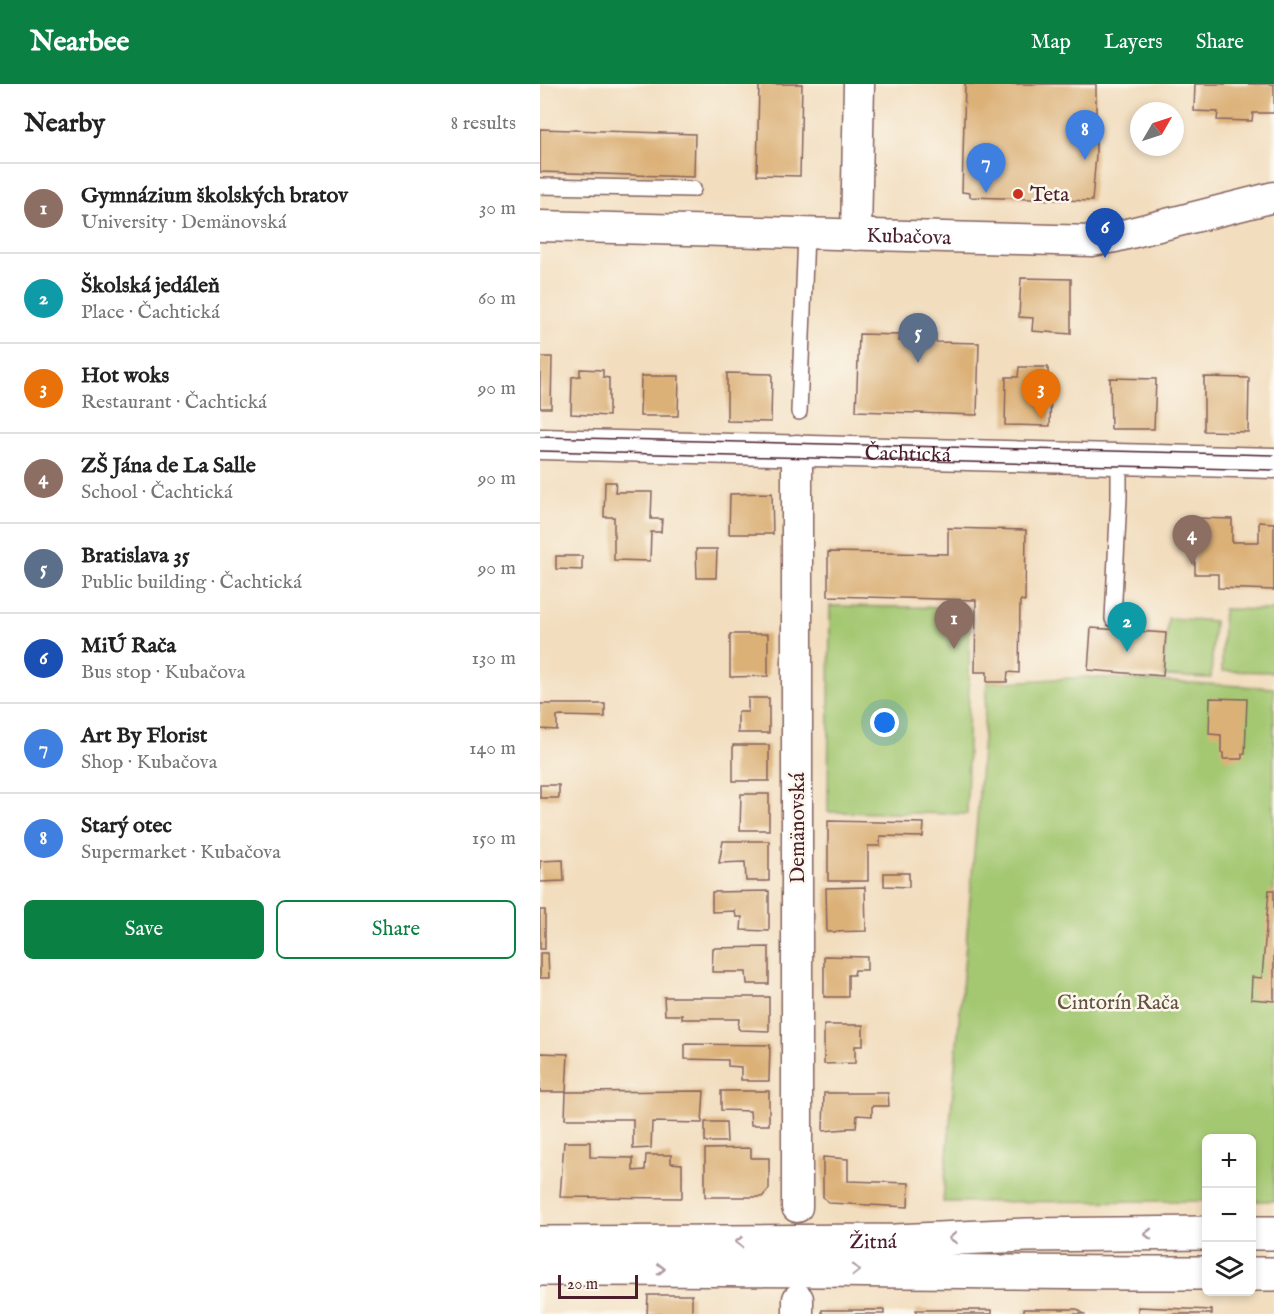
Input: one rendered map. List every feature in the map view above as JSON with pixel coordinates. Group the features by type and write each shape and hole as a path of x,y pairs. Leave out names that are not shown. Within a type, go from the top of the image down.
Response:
{"main road":[{"name":"Žitná","path":"540,1243 896,1241 1027,1235 1202,1233"},
{"path":"1256,1233 1274,1233"},
{"name":"Žitná","path":"540,1269 1202,1273"},
{"path":"1256,1274 1274,1274"}],"street":[{"path":"856,235 859,84"},
{"name":"Kubačova","path":"540,226 1092,241 1274,198"},
{"name":"Čachtická","path":"540,444 1274,463"},
{"name":"Demänovská","path":"797,1207 798,450"}],"lane":[{"path":"540,186 693,189"},
{"path":"799,412 806,234"},
{"path":"1113,619 1119,459"}],"green space":[{"path":"830,606 970,608 967,814 828,812"},
{"path":"1223,609 1274,610 1274,672 1222,671"},
{"path":"1168,618 1214,621 1211,678 1163,676"},
{"name":"Cintorín Rača","path":"1088,677 1274,688 1274,1201 1256,1201 1256,1134 1202,1134 1202,1201 943,1202 987,682"}],"building":[{"path":"759,84 802,84 800,176 757,175"},
{"path":"965,84 1096,84 1096,155 1092,201 970,197 970,193 962,192"},
{"path":"1195,84 1274,84 1274,113 1253,113 1252,121 1217,120 1218,112 1194,111"},
{"path":"540,129 695,134 694,177 540,172"},
{"path":"1021,278 1071,279 1071,334 1032,331 1033,318 1019,317"},
{"path":"923,333 936,334 936,342 979,343 977,415 856,411 859,334 900,335 899,341 923,342"},
{"path":"540,357 552,357 551,408 540,408"},
{"path":"1019,367 1048,367 1048,379 1051,379 1050,426 1005,425 1006,377 1018,377"},
{"path":"580,369 603,370 603,377 609,378 609,416 571,414 572,377 580,376"},
{"path":"727,373 772,374 771,422 727,421"},
{"path":"641,376 679,376 678,416 640,416"},
{"path":"1204,377 1249,378 1248,432 1204,431"},
{"path":"1110,378 1156,379 1154,429 1111,429"},
{"path":"605,482 616,482 615,492 652,492 651,519 662,519 661,532 651,532 650,561 614,560 614,517 604,517"},
{"path":"772,493 773,534 729,534 730,494"},
{"path":"1195,518 1232,519 1232,542 1259,542 1259,522 1274,523 1274,590 1218,588 1218,574 1195,574"},
{"path":"948,528 1026,530 1025,601 1020,602 1019,673 1008,672 1007,682 987,682 987,672 975,672 976,600 828,596 828,552 948,554"},
{"path":"696,549 717,549 716,578 697,578"},
{"path":"556,556 582,556 582,570 556,569"},
{"path":"1091,628 1166,633 1163,676 1088,670"},
{"path":"730,634 768,634 768,676 730,677"},
{"path":"748,698 769,698 769,733 738,733 738,712 748,712"},
{"path":"1210,698 1247,699 1245,754 1242,754 1242,759 1223,759 1221,735 1209,734"},
{"path":"540,704 605,704 605,717 557,716 557,730 540,729"},
{"path":"733,745 769,745 769,781 733,781"},
{"path":"540,785 559,785 559,798 540,798"},
{"path":"741,794 769,794 769,830 740,830"},
{"path":"828,821 924,823 923,837 880,836 880,846 868,846 868,881 828,881"},
{"path":"723,841 769,841 769,881 746,881 745,862 719,863"},
{"path":"563,860 564,881 540,882 540,861"},
{"path":"884,873 909,873 909,887 884,886"},
{"path":"865,887 866,931 827,932 826,888"},
{"path":"1269,890 1274,890 1274,1001 1251,999 1252,977 1262,978"},
{"path":"769,891 769,931 741,930 742,917 736,917 735,911 712,912 712,892"},
{"path":"540,910 545,910 545,949 540,949"},
{"path":"769,947 769,984 747,984 746,972 712,972 713,948"},
{"path":"540,953 548,953 549,978 540,978"},
{"path":"824,956 867,957 867,970 855,970 854,975 848,975 848,997 824,997"},
{"path":"664,997 769,997 769,1031 740,1030 738,1028 739,1019 682,1019 682,1015 665,1015"},
{"path":"824,1025 863,1025 863,1046 855,1046 855,1063 824,1064"},
{"path":"685,1044 770,1045 769,1081 741,1080 741,1067 728,1066 728,1060 685,1059"},
{"path":"540,1053 568,1054 566,1092 540,1092"},
{"path":"704,1091 702,1123 652,1122 651,1148 633,1149 633,1119 565,1119 566,1092"},
{"path":"721,1091 769,1091 769,1125 751,1125 750,1111 721,1110"},
{"path":"824,1093 888,1093 889,1106 872,1106 872,1116 857,1115 856,1128 823,1131"},
{"path":"705,1122 726,1122 727,1142 705,1142"},
{"path":"564,1142 590,1142 590,1157 633,1158 633,1171 645,1170 646,1155 671,1155 671,1163 682,1164 682,1198 560,1197"},
{"path":"751,1148 751,1158 769,1158 769,1189 762,1197 705,1197 705,1149"},
{"path":"823,1157 848,1159 848,1181 909,1183 908,1207 829,1203 823,1197"},
{"path":"648,1295 692,1295 692,1314 647,1314"},
{"path":"1138,1307 1212,1310 1212,1314 1138,1314"},
{"path":"1024,1309 1077,1309 1084,1314 1024,1314"},
{"path":"822,1310 884,1310 884,1314 822,1314"},
{"path":"916,1310 992,1310 992,1314 916,1314"}],"tram line":[{"path":"540,437 1274,455"},
{"path":"540,451 1274,470"}],"place":[{"name":"Starý otec","path":"1085,160"},
{"name":"Art By Florist","path":"986,193"},
{"name":"Teta","path":"1018,194"},
{"name":"MiÚ Rača","path":"1105,258"},
{"name":"Bratislava 35","path":"918,363"},
{"name":"Hot woks","path":"1041,419"},
{"name":"ZŠ Jána de La Salle","path":"1192,565"},
{"name":"Gymnázium školských bratov","path":"954,649"},
{"name":"Školská jedáleň","path":"1127,652"}]}
